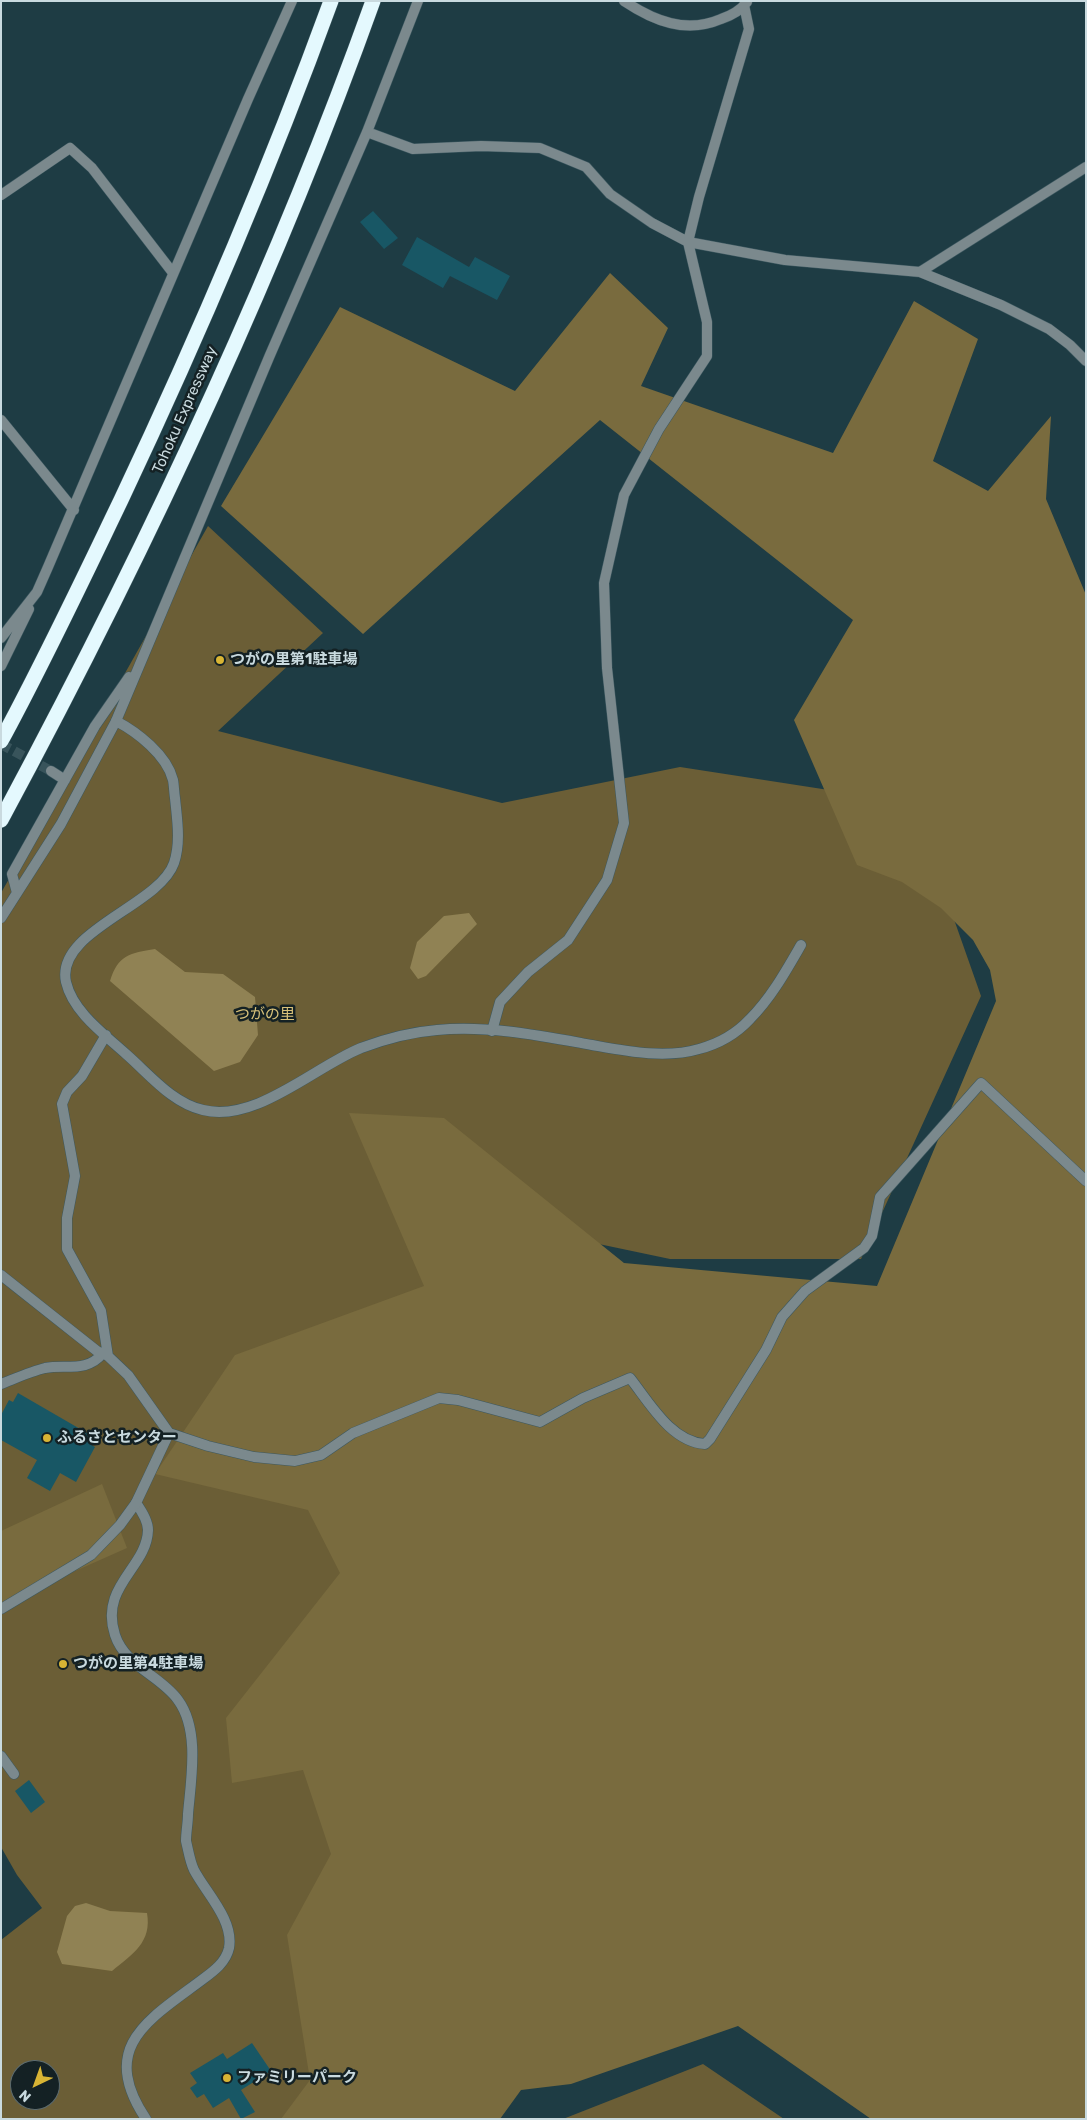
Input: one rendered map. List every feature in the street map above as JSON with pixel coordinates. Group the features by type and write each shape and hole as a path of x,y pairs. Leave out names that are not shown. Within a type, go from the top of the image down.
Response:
{"highway":[{"name":"Tohoku Expressway","path":"1,741 82,582 168,401 266,170 331,1"},
{"name":"Tohoku Expressway","path":"1,820 117,599 202,417 302,185 373,1"}],"street":[{"path":"1,666 74,510 173,272 292,1"},
{"path":"1,918 61,824 116,722 367,132 418,1"},
{"path":"492,1031 500,1002 528,972 568,940 607,880 624,823 608,668 604,583 624,495 659,429 707,356 707,322 688,242 699,197 749,29 746,3 728,16 707,25 681,26 644,15 624,1"},
{"path":"367,132 413,149 481,146 540,148 586,167 610,194 652,223 688,242 785,260 920,272 1001,305 1049,329 1070,345 1086,361"},
{"path":"1,195 70,148 92,168 173,272"},
{"path":"920,272 1086,168"},
{"path":"1,420 74,510"},
{"path":"1,638 37,592"},
{"path":"17,893 12,874 95,726 141,660"},
{"path":"116,722 132,729 155,750 173,778 178,840 174,865 157,889 108,920 88,936 70,955 65,979 76,1006 106,1035 165,1090 184,1103 203,1110 226,1112 253,1106 362,1048 394,1038 437,1030 492,1031 631,1052 664,1053 698,1050 724,1040 749,1021 771,995 800,945"},
{"path":"51,771 65,780"},
{"path":"105,1355 102,1312 67,1249 67,1218 75,1176 62,1104 67,1092 82,1076 106,1035"},
{"path":"1,1275 128,1375 169,1433 208,1446 254,1457 295,1461 321,1455 353,1433 439,1398 458,1400 540,1422 583,1398 630,1378 656,1411 678,1434 692,1443 704,1444 710,1439 766,1350 782,1317 805,1291 864,1248 872,1236 880,1197 981,1083 1086,1181"},
{"path":"1,1384 44,1368 92,1364 105,1355"},
{"path":"1,1608 91,1555 120,1525 136,1503 169,1433"},
{"path":"136,1503 148,1530 142,1550 112,1605 112,1625 118,1643 134,1662 178,1699 190,1726 190,1792 186,1840 193,1868 226,1923 229,1948 221,1966 142,2026 129,2048 126,2068 132,2096 146,2119"},
{"path":"1,1756 14,1774"}],"green space":[{"name":"つがの里","path":"208,526 323,633 218,731 502,803 680,767 913,803 981,996 861,1259 670,1259 442,1211 465,1925 437,2119 1,2119 1,1940 42,1908 17,1875 1,1847 1,893"},
{"path":"703,2064 784,2119 563,2119"}],"shaded area":[{"path":"610,273 668,328 641,386 833,453 914,301 978,339 933,461 988,491 1051,416 1046,499 1086,595 1086,2119 871,2119 738,2026 571,2084 521,2090 500,2119 281,2119 310,2080 287,1935 331,1854 303,1770 232,1783 226,1718 340,1573 308,1510 155,1474 235,1355 424,1286 349,1113 444,1118 624,1263 877,1286 996,1001 990,970 973,940 941,908 902,882 857,865 794,720 853,620 600,420 363,634 221,506 340,307 515,391"},
{"path":"469,913 477,924 426,976 418,979 410,968 417,942 444,916"},
{"path":"155,949 185,972 223,974 255,997 258,1035 240,1062 214,1071 110,981 117,966 126,957"},
{"path":"102,1484 127,1548 1,1604 1,1531"},
{"path":"86,1903 110,1911 147,1913 147,1932 144,1940 134,1953 112,1971 62,1964 57,1952 67,1916 75,1906"}],"building":[{"path":"373,211 398,238 384,249 360,222"},
{"path":"417,237 469,267 475,257 510,276 497,300 450,276 443,288 402,265"},
{"name":"ふるさとセンター","path":"18,1393 94,1437 90,1444 95,1447 76,1482 60,1473 50,1491 27,1478 37,1460 1,1440 1,1415 9,1400 13,1402"},
{"path":"29,1780 45,1802 31,1813 15,1791"},
{"name":"ファミリーパーク","path":"252,2043 271,2071 241,2090 255,2112 241,2119 229,2098 213,2108 204,2094 197,2098 190,2088 197,2083 190,2073 223,2053 227,2059"}],"tunnel":[{"path":"1,744 51,771"}],"place":[{"name":"つがの里第1駐車場","path":"220,660"},
{"name":"ふるさとセンター","path":"47,1438"},
{"name":"つがの里第4駐車場","path":"63,1664"},
{"name":"ファミリーパーク","path":"227,2078"}]}
